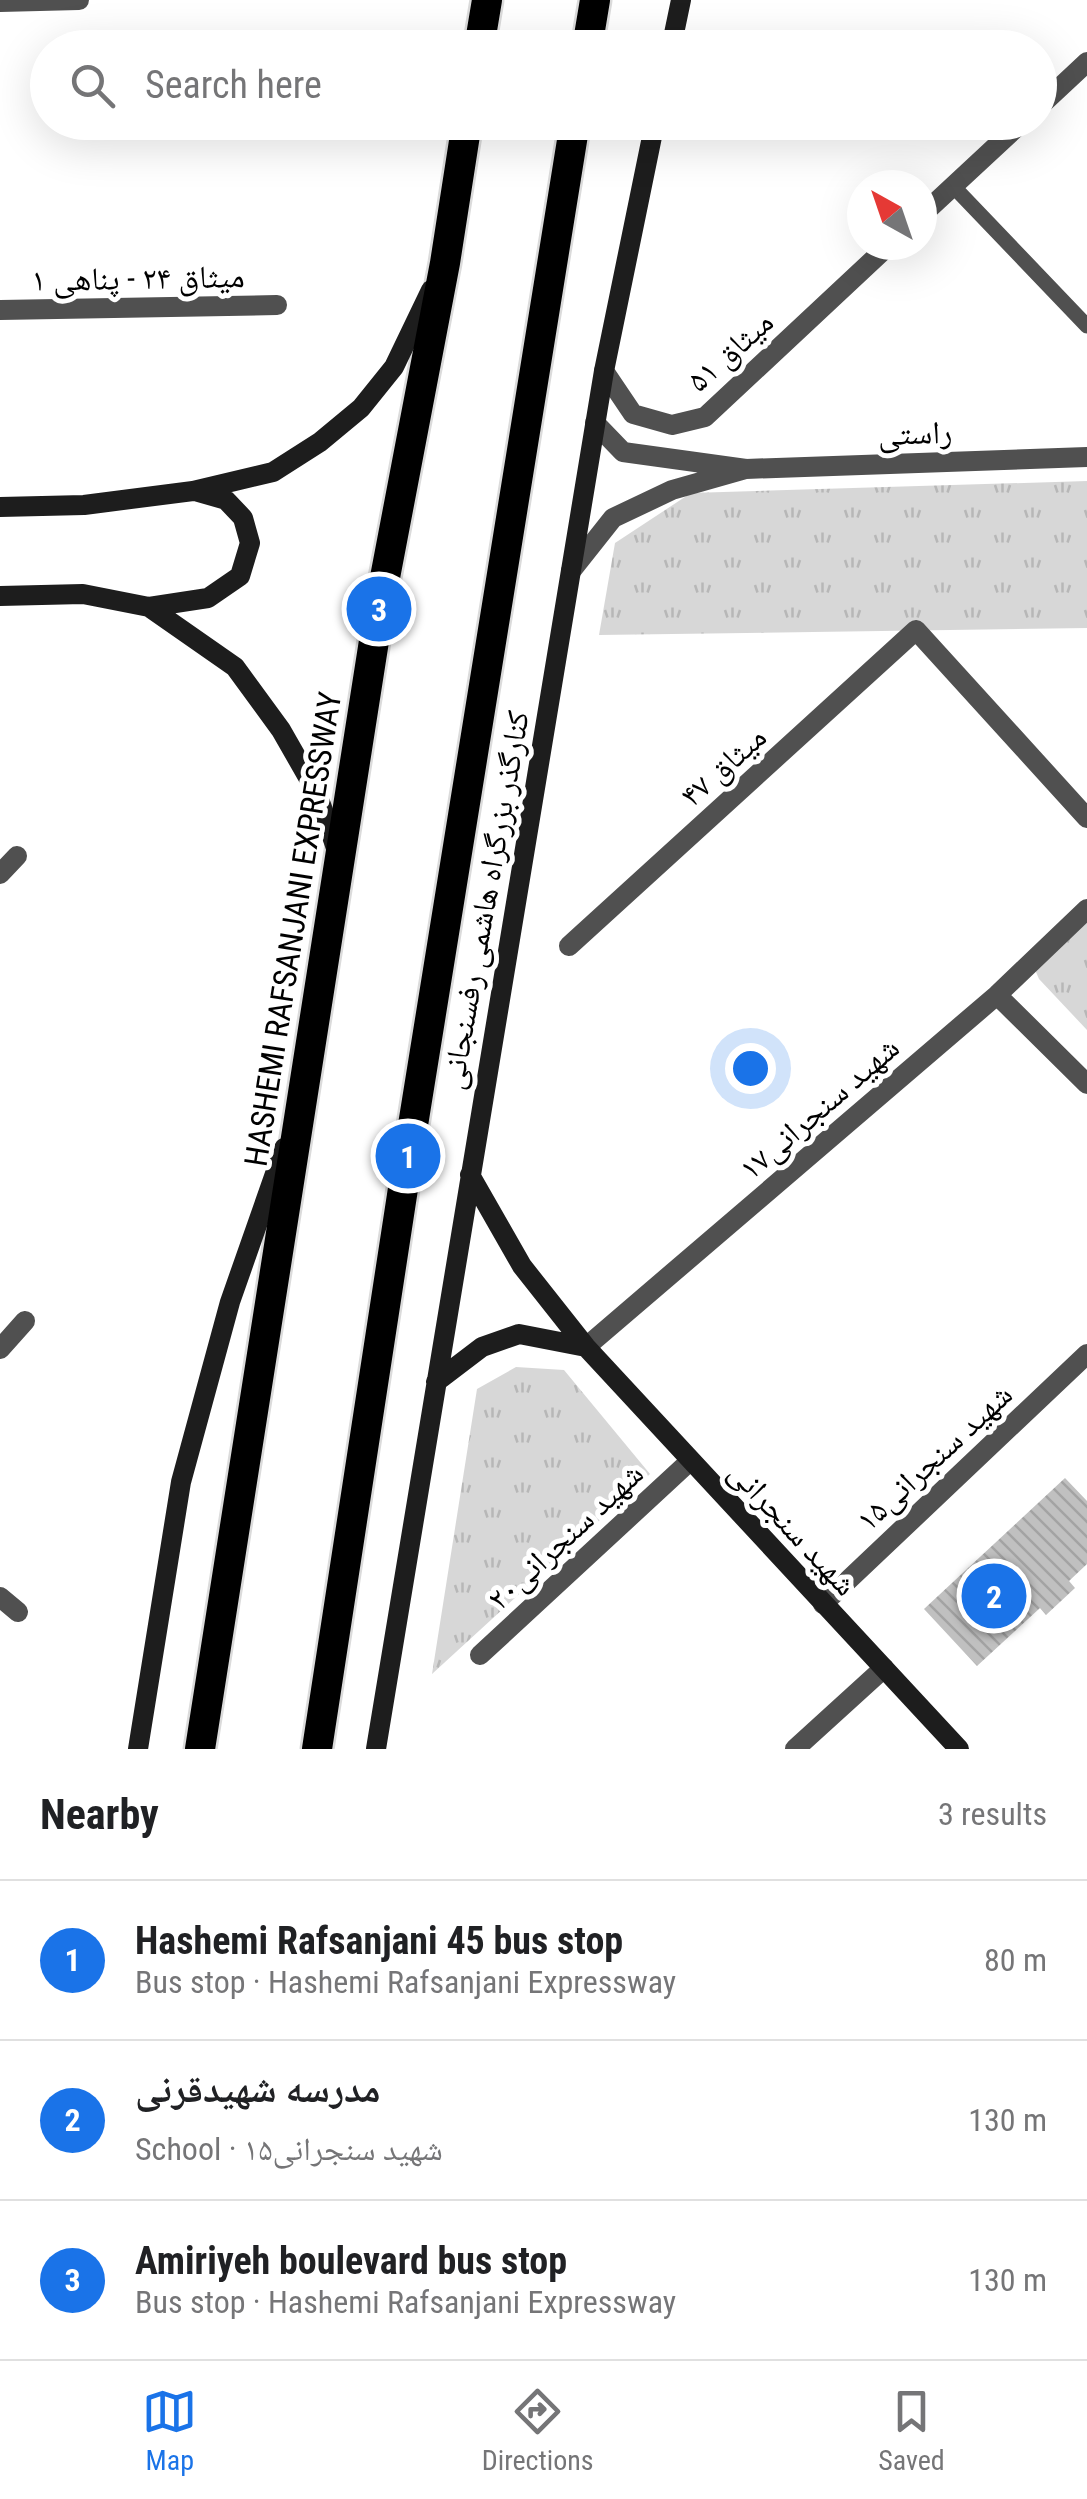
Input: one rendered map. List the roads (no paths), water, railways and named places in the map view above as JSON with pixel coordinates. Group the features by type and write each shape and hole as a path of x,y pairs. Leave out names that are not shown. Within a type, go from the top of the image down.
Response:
{"highway":[{"path":"482,30 487,0"},
{"path":"590,30 595,0"},
{"name":"HASHEMI RAFSANJANI EXPRESSWAY","path":"200,1749 339,858 464,140"},
{"path":"317,1749 572,140"}],"street":[{"path":"0,2 79,0"},
{"path":"675,30 681,0"},
{"path":"1057,90 1087,62"},
{"name":"کنارگذر بزرگراه هاشمی رفسنجانی","path":"376,1749 595,423 651,140"},
{"path":"937,201 1003,140"},
{"name":"میثاق ۵۱","path":"604,371 633,414 672,425 705,417 874,260"},
{"path":"0,507 84,505 193,491 272,472 320,442 362,408 394,366 444,263"},
{"name":"میثاق ۲۴ - پناهی ۱","path":"0,310 277,305"},
{"path":"595,423 623,452 746,469"},
{"name":"راستی","path":"746,469 1087,457"},
{"path":"571,572 614,518 672,490 746,469"},
{"path":"0,596 83,594 148,607 208,598 240,576 250,543 243,518 226,500 193,491"},
{"path":"148,607 235,667 281,730 317,793 339,858"},
{"name":"میثاق ۴۷","path":"569,946 916,630 1087,818"},
{"path":"0,874 17,856"},
{"name":"شهید سنجرانی۱۷","path":"586,1347 997,994 1087,909"},
{"path":"997,994 1087,1084"},
{"path":"138,1749 181,1482 230,1302 300,1104"},
{"name":"شهید سنجرانی","path":"470,1175 522,1266 586,1347 959,1749"},
{"path":"0,1349 25,1321"},
{"path":"436,1382 482,1347 519,1334 586,1347"},
{"name":"شهید سنجرانی۱۵","path":"823,1604 1087,1354"},
{"name":"شهید سنجرانی۲۰","path":"480,1654 690,1461"},
{"path":"0,1596 18,1612"},
{"path":"795,1749 884,1668"}],"lane":[{"path":"953,186 1087,326"}],"place":[{"name":"Amiriyeh boulevard bus stop","path":"379,609"},
{"name":"Hashemi Rafsanjani 45 bus stop","path":"408,1156"},
{"name":"مدرسه شهیدقرنی","path":"994,1596"}]}
